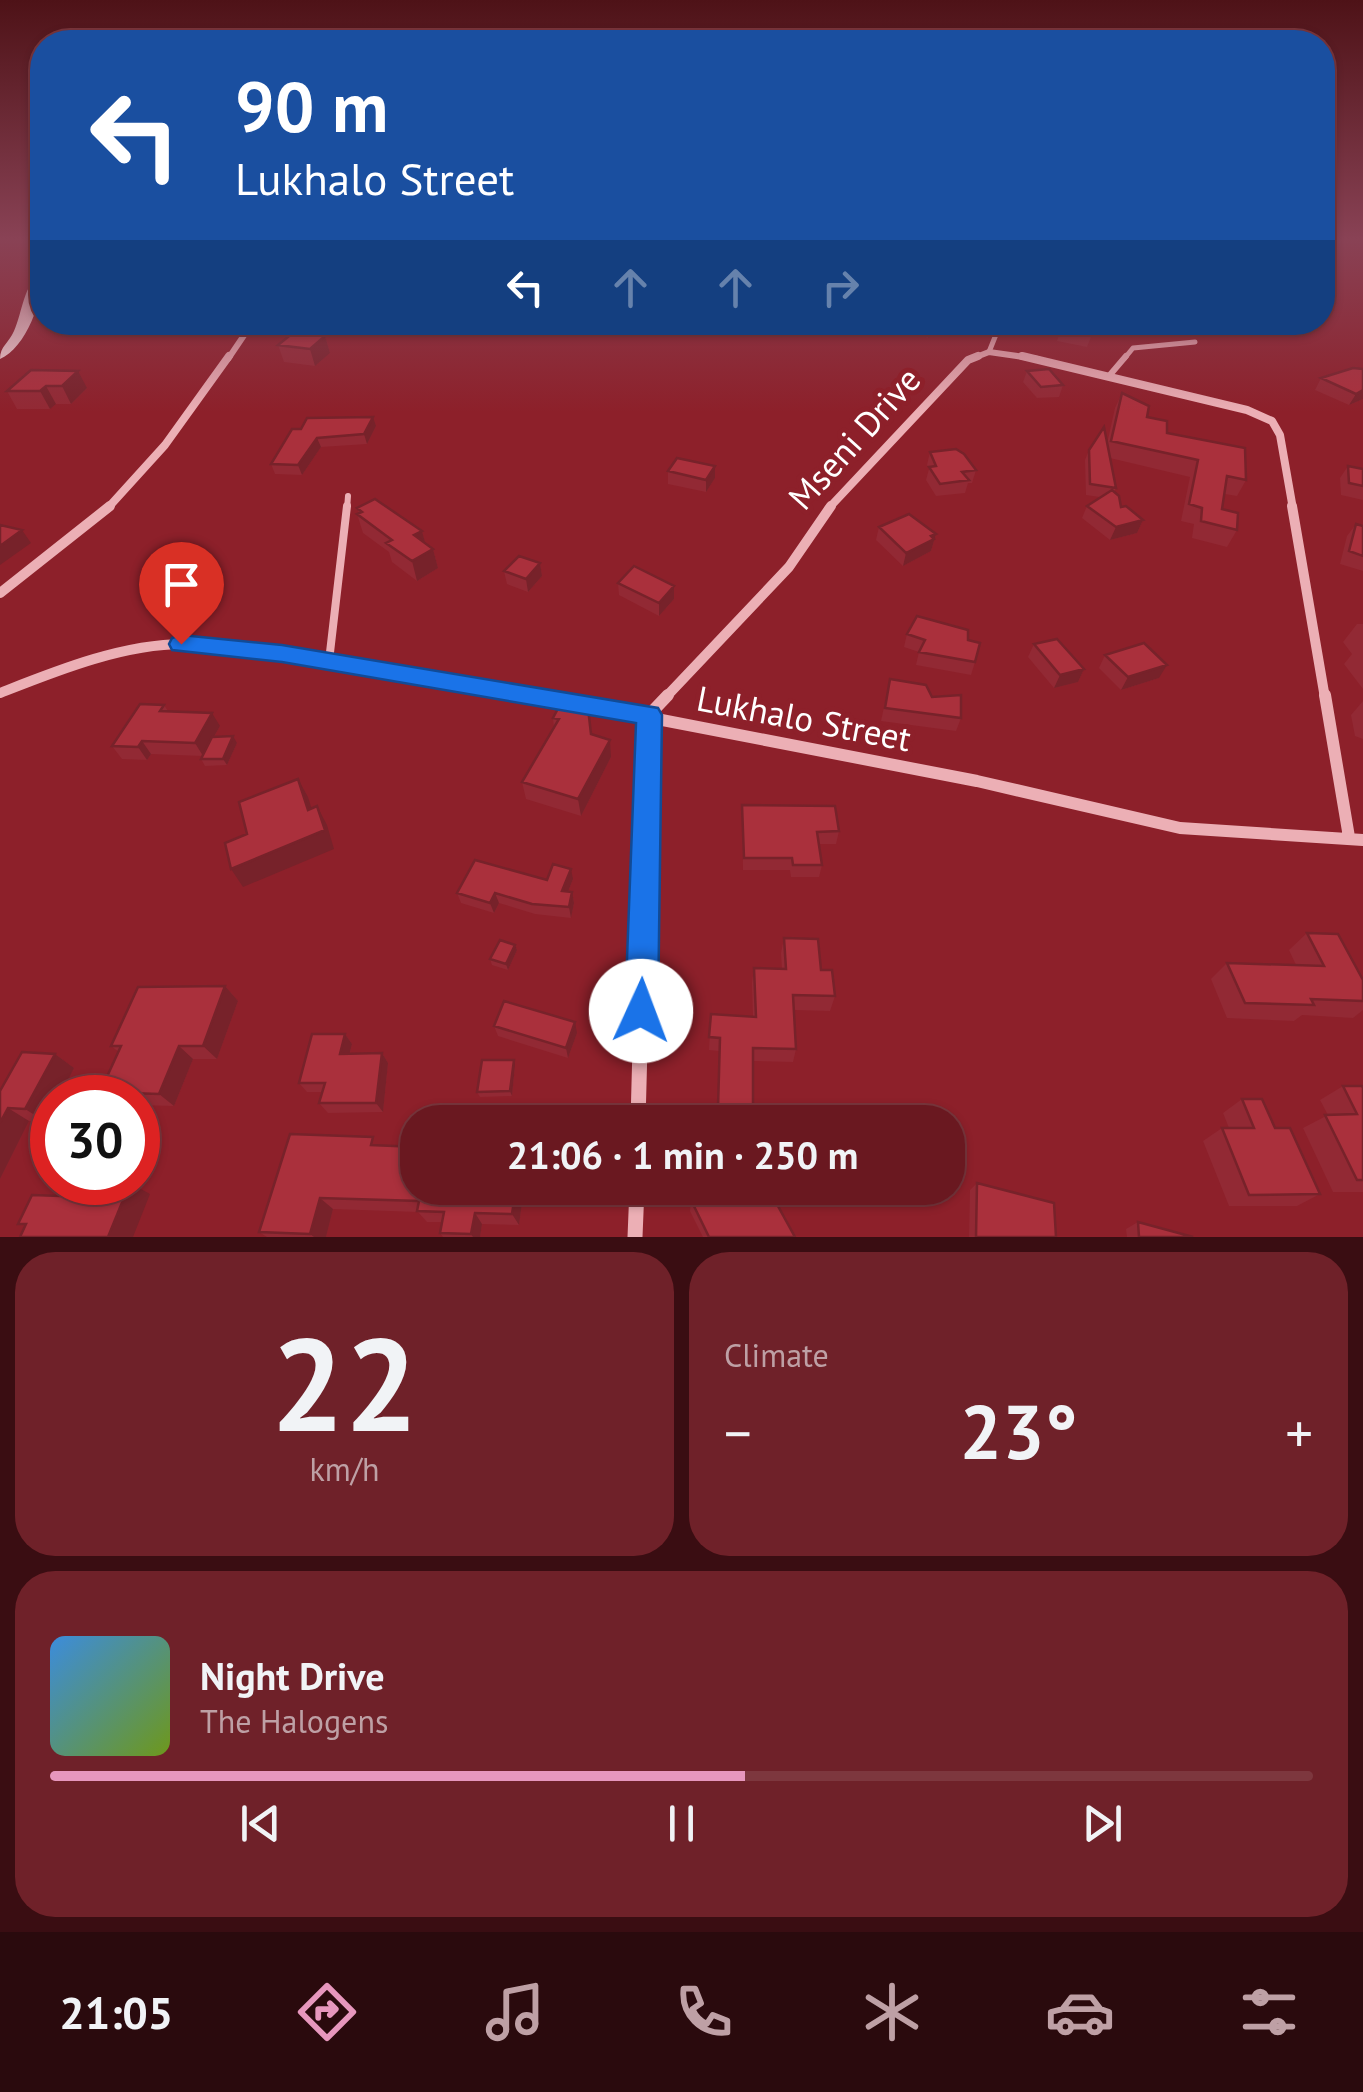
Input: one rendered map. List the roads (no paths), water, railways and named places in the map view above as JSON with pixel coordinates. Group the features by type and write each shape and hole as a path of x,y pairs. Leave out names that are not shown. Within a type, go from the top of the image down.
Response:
{"main road":[{"path":"0,355 21,337 29,297"}],"street":[{"path":"0,593 103,513 140,474 168,442 245,335"},
{"path":"989,352 1036,358 1247,410 1272,421 1280,436 1356,838"},
{"name":"Mseni Drive","path":"649,715 789,567 826,512 968,360 989,352"},
{"name":"Lukhalo Street","path":"0,692 81,662 181,644 329,661 649,715 977,781 1180,828 1356,838"},
{"path":"638,1105 649,715"},
{"path":"635,1237 636,1205"}],"lane":[{"path":"989,352 996,335"},
{"path":"1108,376 1133,348 1195,342"},
{"path":"329,661 348,496"}]}
